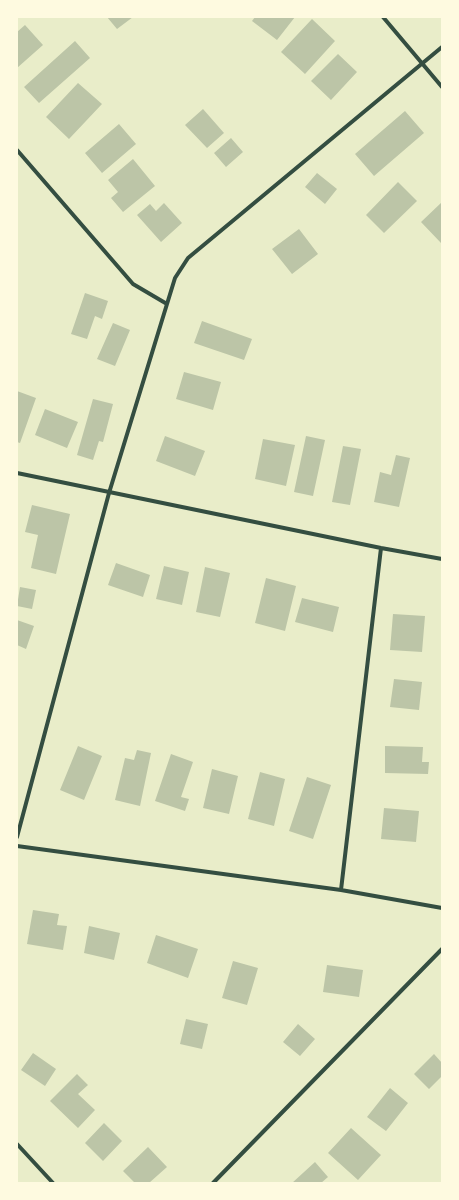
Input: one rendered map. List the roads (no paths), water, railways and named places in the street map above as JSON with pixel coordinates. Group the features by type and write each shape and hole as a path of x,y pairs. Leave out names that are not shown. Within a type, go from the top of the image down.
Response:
{"street":[{"path":"383,17 442,87"},
{"path":"17,837 109,493 175,278 188,258 442,47"},
{"path":"17,150 133,284 167,304"},
{"path":"17,473 380,548 442,559"},
{"path":"341,890 380,548"},
{"path":"17,846 341,890 442,908"},
{"path":"213,1183 442,949"},
{"path":"17,1144 53,1183"}]}
